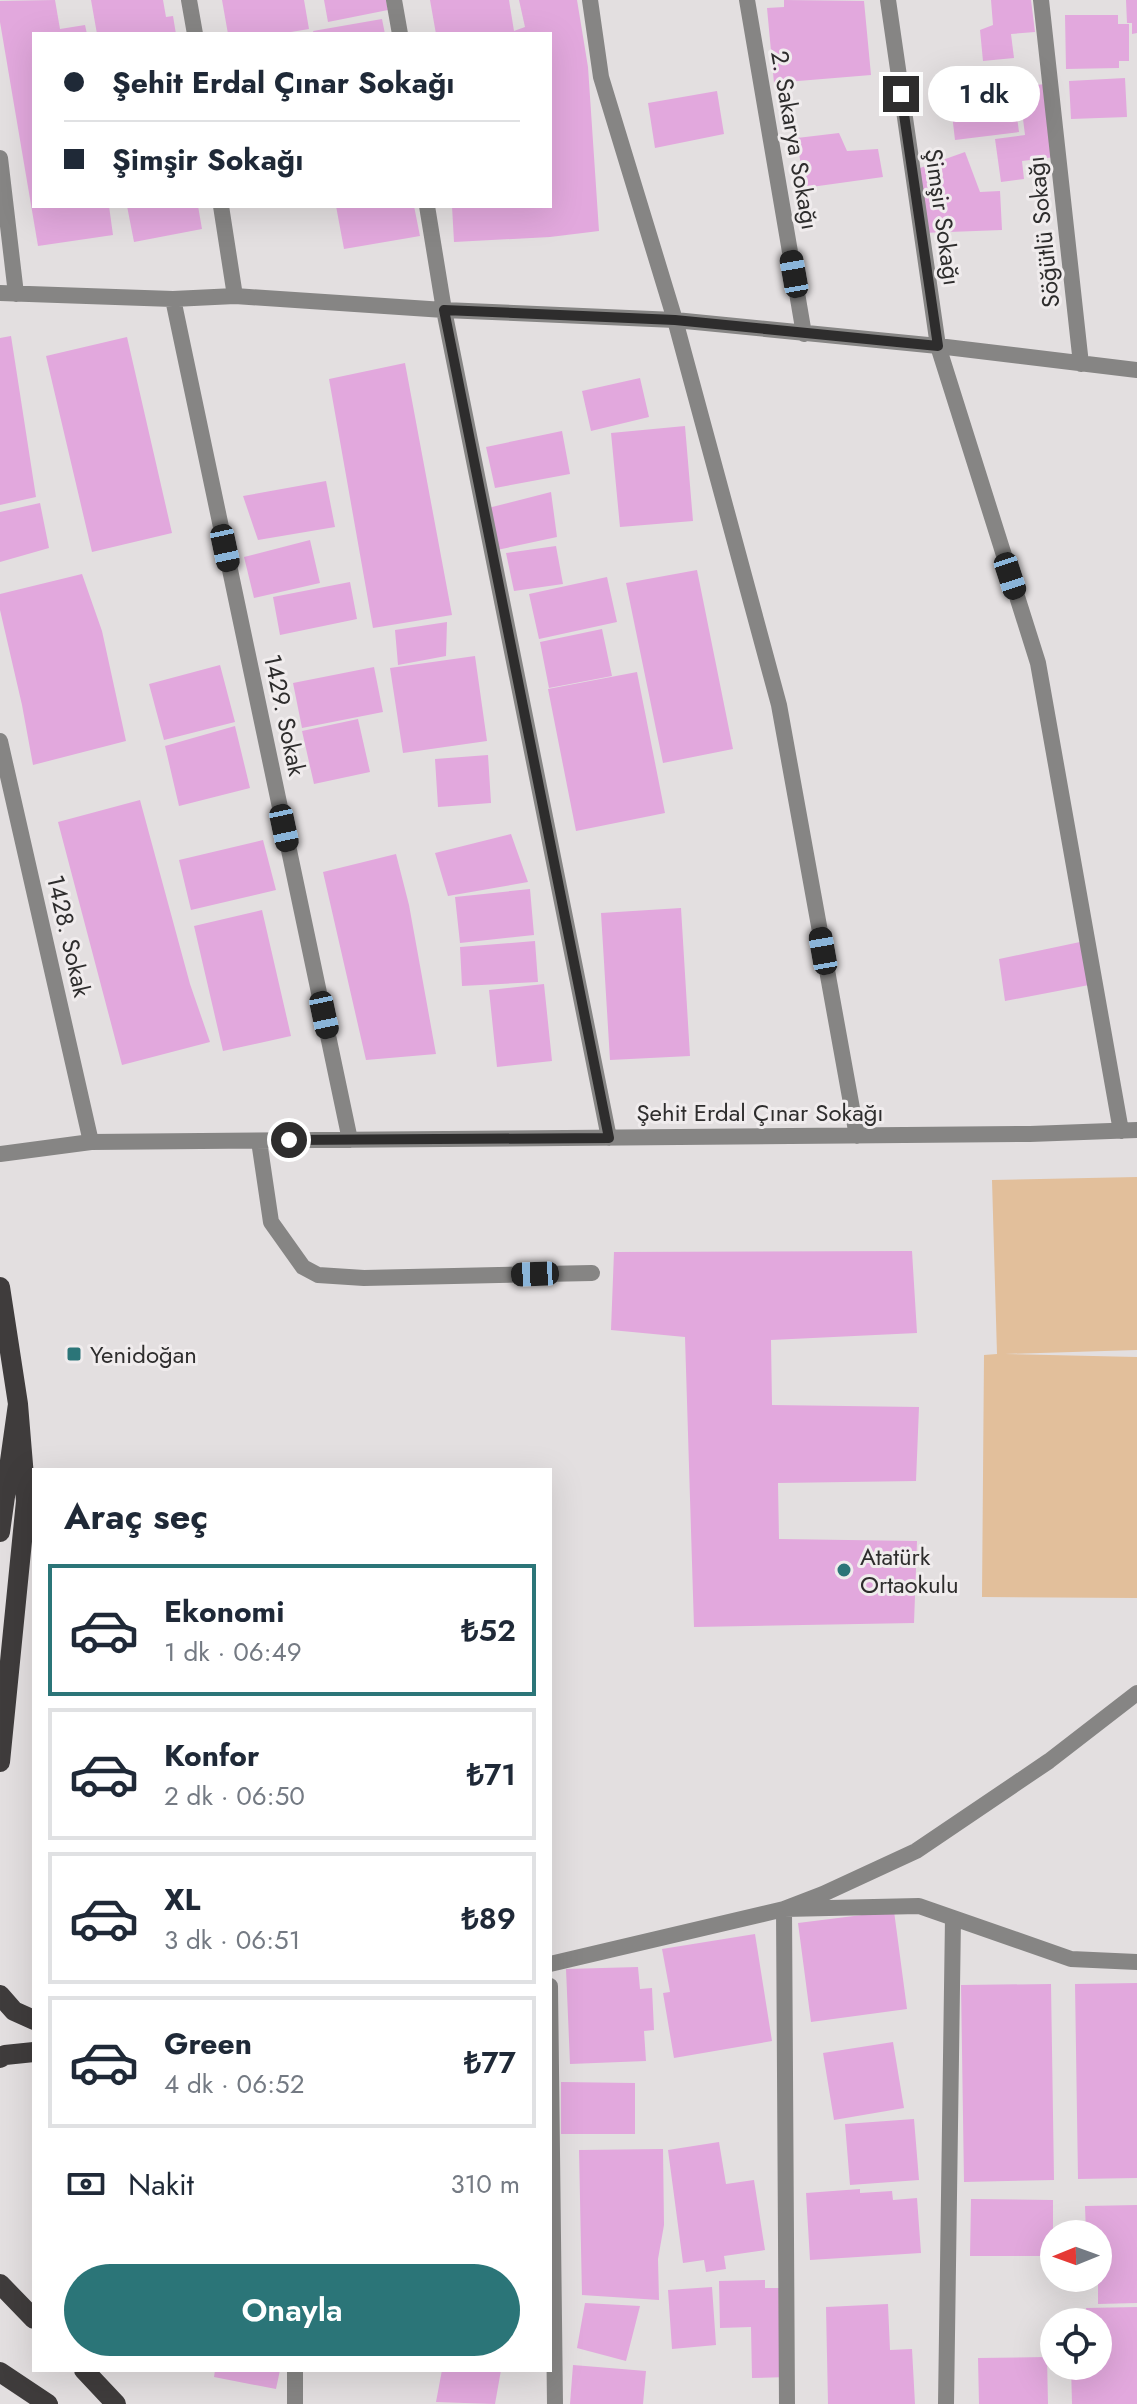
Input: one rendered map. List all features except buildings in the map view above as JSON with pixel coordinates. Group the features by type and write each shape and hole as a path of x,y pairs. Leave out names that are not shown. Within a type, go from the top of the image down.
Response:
{"main road":[{"path":"0,1287 18,1404 26,1501 0,1762"},
{"path":"0,1532 18,1404"},
{"path":"0,1995 14,2011 32,2019"},
{"path":"0,2058 32,2052"},
{"path":"0,2284 32,2317"},
{"path":"0,2372 48,2404"},
{"path":"86,2372 116,2404"},
{"path":"0,2381 22,2387"}],"street":[{"path":"189,0 195,32"},
{"path":"394,0 400,32"},
{"path":"590,0 601,77 675,320 779,705 857,1136"},
{"name":"2. Sakarya Sokağı","path":"747,0 804,334"},
{"name":"Şimşir Sokağı","path":"888,0 938,346 1038,663 1129,1130"},
{"name":"Söğütlü Sokağı","path":"1041,0 1081,364"},
{"path":"0,158 8,293 173,299 235,296 444,310 675,320 938,346 1137,370"},
{"path":"221,208 235,296"},
{"path":"427,208 444,310 609,1138"},
{"name":"1429. Sokak","path":"173,299 350,1140"},
{"name":"1428. Sokak","path":"0,741 91,1142"},
{"name":"Şehit Erdal Çınar Sokağı","path":"0,1154 91,1142 857,1136 1129,1130"},
{"path":"259,1141 271,1222 303,1267 318,1275 364,1278 592,1273"},
{"path":"552,1964 784,1909 916,1851 1049,1761 1137,1693"},
{"path":"784,1909 919,1906 1071,1959 1137,1962"},
{"path":"784,1909 787,2404"},
{"path":"946,2404 953,1918"},
{"path":"552,2153 555,2404"},
{"path":"295,2372 295,2404"}],"shaded area":[{"path":"1137,1177 1137,1350 1005,1354 1137,1357 1137,1598 982,1597 984,1355 997,1354 992,1180"}],"place":[{"name":"Yenidoğan","path":"74,1354"},
{"name":"Atatürk Ortaokulu","path":"844,1570"}],"route":[{"path":"289,1140 609,1138 444,310 675,320 938,346 901,94"}]}
